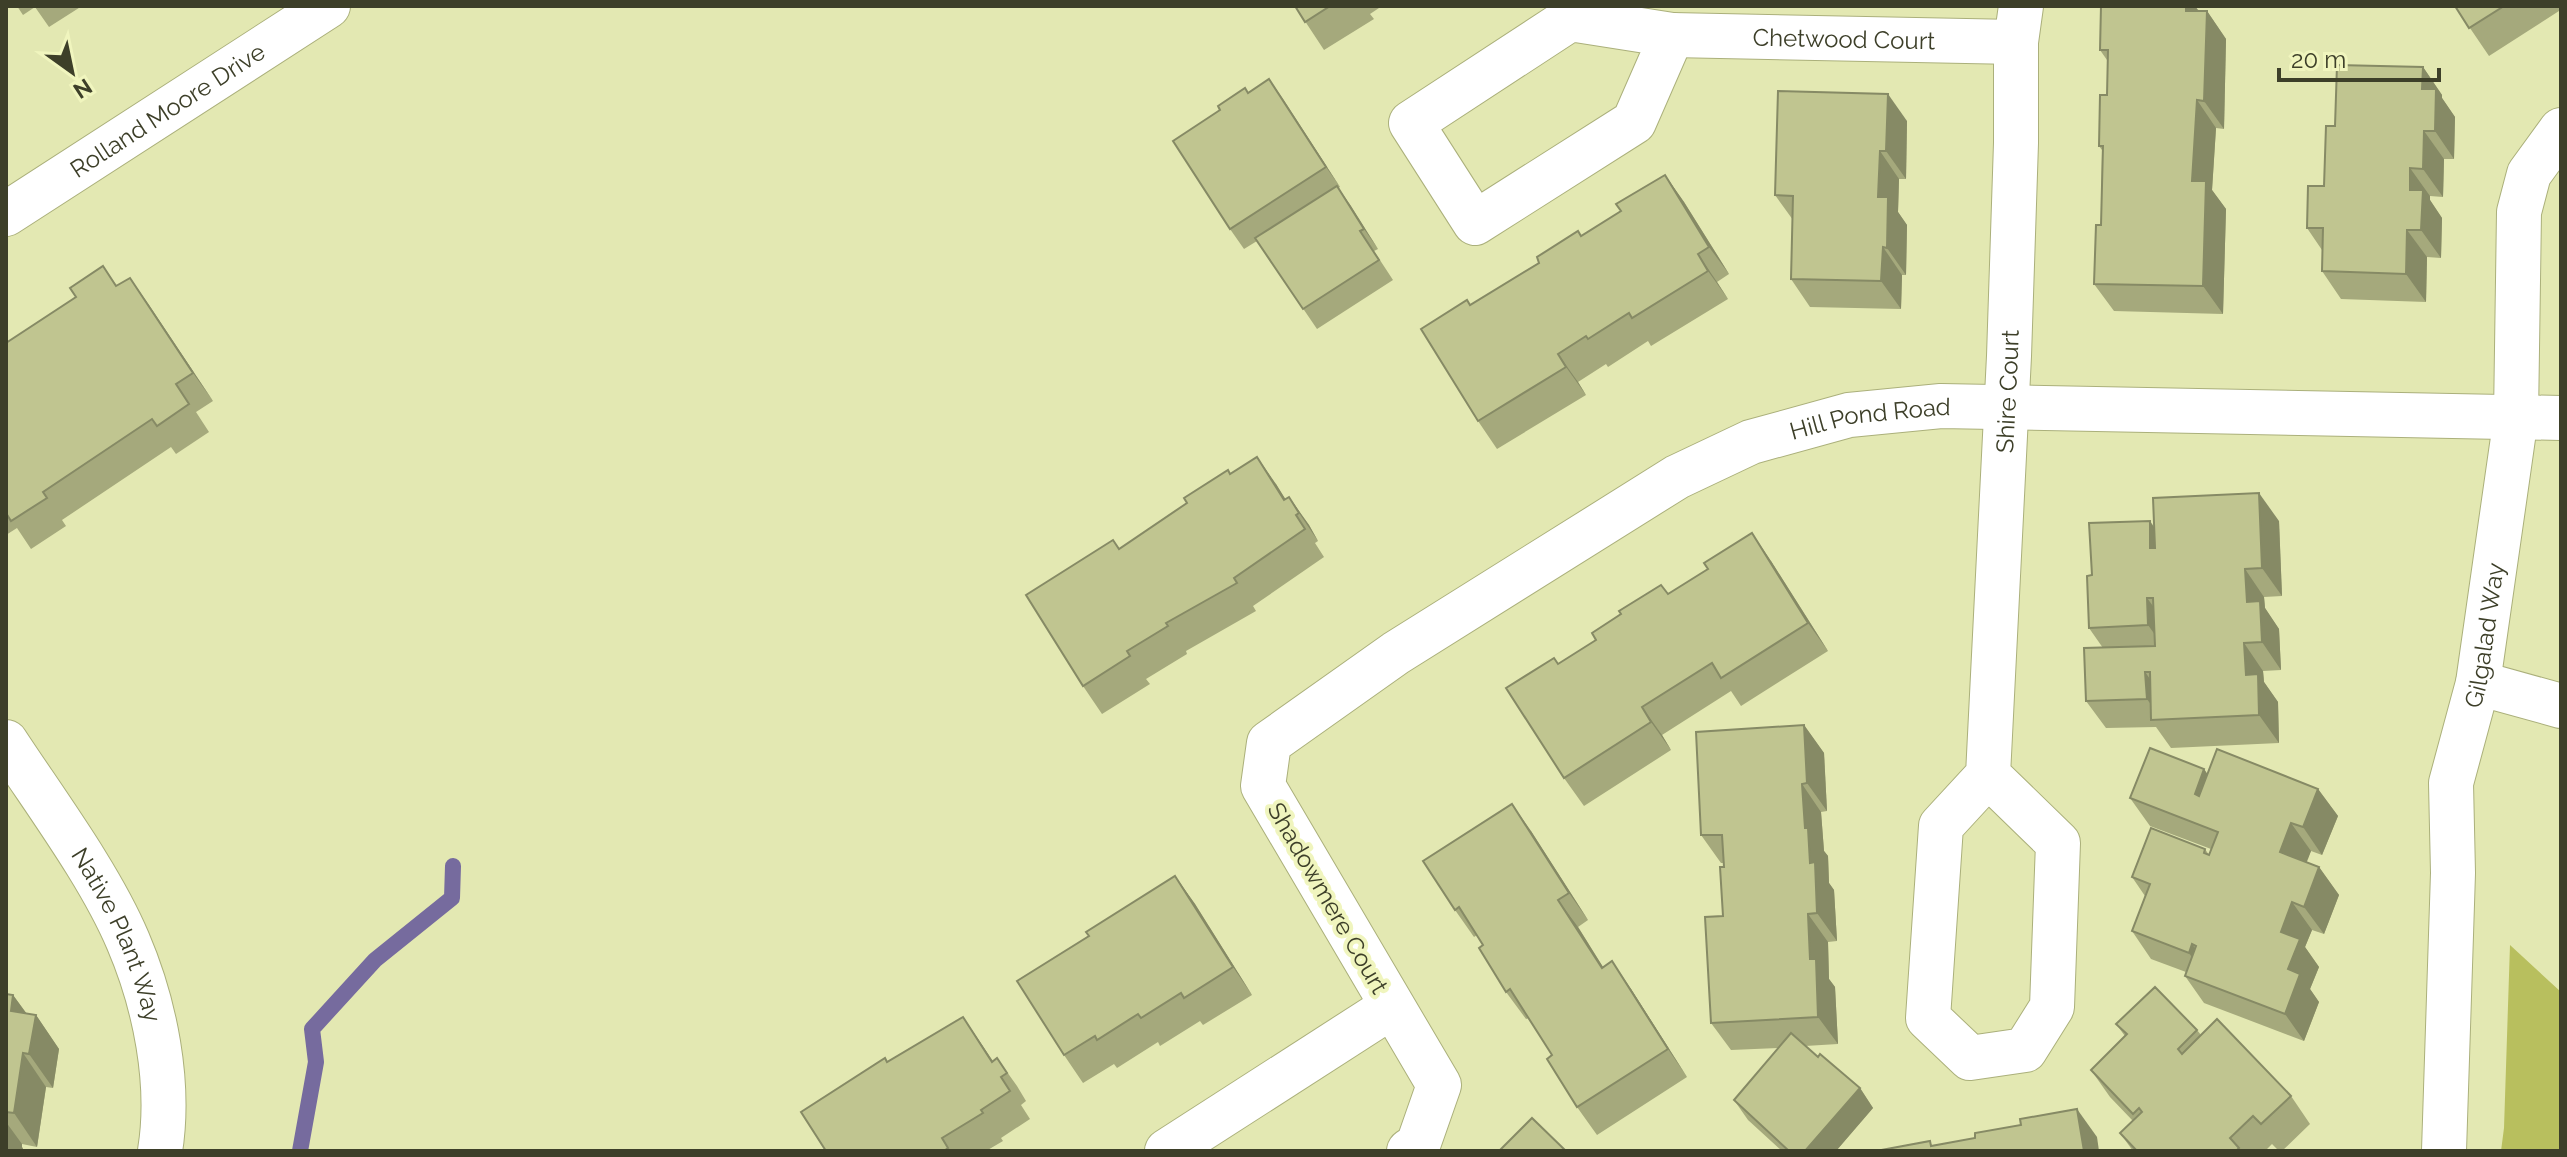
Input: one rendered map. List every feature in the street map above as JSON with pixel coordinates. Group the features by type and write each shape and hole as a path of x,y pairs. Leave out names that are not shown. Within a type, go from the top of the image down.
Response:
{"street":[{"name":"Rolland Moore Drive","path":"6,214 328,6"},
{"name":"Chetwood Court","path":"1672,35 1634,122 1475,223 1411,123 1570,19 1672,35 2018,24"},
{"name":"Shire Court","path":"1988,775 2007,406 2018,24"},
{"name":"Gilgalad Way","path":"2444,1151 2453,873 2451,783 2478,683 2516,417 2519,212 2529,174 2561,130"},
{"name":"Hill Pond Road","path":"1269,743 1396,653 1677,477 1751,442 1849,415 1941,406 2007,406 2561,418"},
{"path":"2478,683 2561,706"},
{"name":"Native Plant Way","path":"6,742 102,890 129,942 160,1039 165,1122 160,1151"},
{"name":"Shadowmere Court","path":"1269,743 1263,786 1439,1085 1418,1145 1409,1151"},
{"path":"1988,775 2058,843 2052,1007 2025,1050 1970,1058 1928,1018 1941,826 1988,775"},
{"name":"Shadowmere Court","path":"1167,1151 1391,1007"}],"green space":[{"path":"2510,945 2561,992 2561,1151 2501,1151"}],"building":[{"path":"1295,6 1330,6 1305,22"},
{"path":"2101,6 2186,6 2186,11 2207,11 2204,101 2197,100 2192,181 2206,181 2203,286 2094,284 2096,225 2101,225 2103,146 2099,146 2100,95 2107,95 2108,50 2100,50"},
{"path":"2455,6 2504,6 2469,28"},
{"path":"2337,65 2423,67 2422,89 2436,89 2435,131 2424,131 2423,169 2410,168 2410,190 2423,190 2421,230 2407,230 2406,274 2322,271 2323,228 2307,228 2308,186 2324,186 2326,126 2335,126"},
{"path":"1269,79 1326,167 1230,229 1173,141 1220,110 1218,106 1245,88 1248,93"},
{"path":"1778,91 1888,94 1886,151 1880,151 1878,197 1888,197 1887,248 1883,247 1881,281 1791,279 1793,196 1775,195"},
{"path":"1665,175 1709,247 1698,254 1708,271 1632,318 1629,313 1558,354 1566,367 1478,421 1421,329 1467,300 1470,305 1539,263 1537,257 1578,231 1581,236 1621,211 1616,204"},
{"path":"1337,186 1379,260 1303,309 1255,238"},
{"path":"103,266 116,286 130,278 193,373 176,384 189,404 157,426 152,419 43,492 47,498 11,521 6,513 6,343 76,297 70,288"},
{"path":"1257,457 1284,500 1289,497 1305,529 1234,578 1237,583 1166,623 1168,626 1127,651 1130,656 1083,686 1026,595 1113,540 1119,549 1187,503 1184,498 1228,470 1230,474"},
{"path":"2259,493 2262,568 2245,569 2247,602 2260,601 2262,642 2244,643 2246,675 2258,674 2259,715 2151,720 2150,672 2145,672 2147,699 2086,701 2084,648 2155,646 2153,598 2147,598 2148,625 2089,628 2087,576 2092,575 2089,523 2150,521 2150,548 2155,548 2153,498"},
{"path":"1752,533 1808,623 1721,678 1712,663 1642,707 1651,722 1564,778 1506,688 1554,658 1558,664 1596,640 1592,633 1621,614 1619,611 1661,585 1668,594 1708,569 1704,563"},
{"path":"1804,725 1807,783 1802,784 1805,828 1808,828 1810,863 1815,862 1817,913 1808,914 1810,959 1816,959 1818,1017 1711,1023 1705,917 1723,916 1720,867 1724,867 1722,835 1701,835 1696,732"},
{"path":"2150,748 2204,769 2195,794 2199,796 2217,749 2318,789 2303,827 2291,823 2280,852 2319,867 2304,907 2292,902 2281,932 2300,939 2288,969 2300,974 2285,1014 2185,976 2196,946 2192,944 2189,953 2132,931 2150,884 2132,877 2151,828 2205,849 2204,853 2209,855 2218,832 2130,798"},
{"path":"1512,804 1569,893 1558,900 1602,968 1612,961 1668,1049 1577,1107 1547,1059 1552,1055 1510,989 1506,992 1479,948 1483,945 1459,907 1455,910 1423,861"},
{"path":"1175,876 1233,967 1184,998 1181,993 1141,1018 1138,1014 1097,1040 1095,1036 1064,1055 1017,981 1089,936 1086,932"},
{"path":"2155,987 2197,1030 2178,1049 2182,1054 2217,1019 2291,1096 2261,1124 2253,1116 2230,1138 2239,1148 2236,1151 2137,1151 2120,1133 2142,1112 2139,1108 2133,1114 2091,1070 2127,1034 2116,1024"},
{"path":"6,994 13,995 11,1011 36,1015 29,1054 23,1053 14,1113 6,1112"},
{"path":"963,1017 992,1062 997,1058 1007,1073 1001,1077 1010,1091 981,1110 983,1113 942,1138 948,1148 944,1151 826,1151 801,1112 885,1058 887,1062"},
{"path":"1791,1033 1860,1088 1805,1151 1789,1151 1734,1100"},
{"path":"2077,1109 2084,1151 1876,1151 1930,1141 1931,1146 1975,1138 1975,1133 2021,1125 2020,1119"},
{"path":"1532,1118 1566,1151 1499,1151"}],"waterway":[{"path":"300,1151 316,1062 312,1029 375,960 452,898 453,866"}]}
